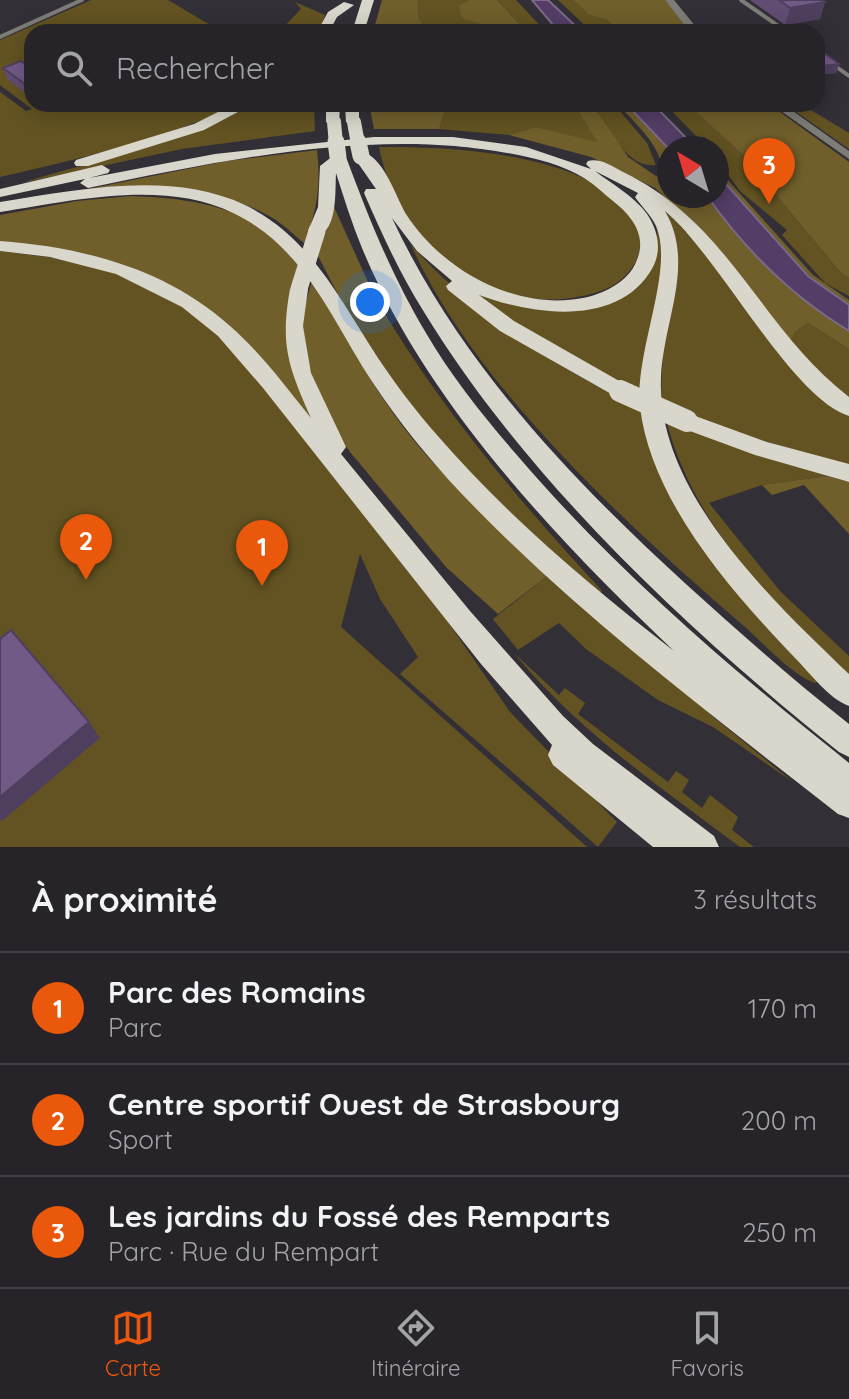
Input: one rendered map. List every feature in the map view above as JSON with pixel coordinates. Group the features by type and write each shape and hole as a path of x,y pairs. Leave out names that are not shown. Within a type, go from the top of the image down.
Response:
{"highway":[{"path":"360,24 368,0"},
{"path":"343,24 350,2"},
{"path":"327,24 332,15 350,2"},
{"path":"0,184 156,142 230,112"},
{"path":"333,112 334,122 349,157 372,195 400,256 433,316 485,389 556,472 649,566 842,737"},
{"path":"353,112 349,198 376,263 415,333 458,399 556,515 617,579 776,723 849,782"},
{"path":"0,194 223,147 349,133 399,132 489,137 552,150 607,170 655,195 684,219 784,348 823,388 849,408"},
{"path":"0,205 138,173 264,151 351,142 433,141 521,151 587,173 614,189 636,210 643,220 649,241 647,261 629,284 602,298 570,304 525,302 494,294 466,282 432,257"},
{"path":"356,488 318,415 301,373 293,326 299,289 326,207 328,166 349,157 377,171 400,217 440,272 507,326 620,391 687,421 763,449 849,473"},
{"path":"607,170 650,204 664,224 671,246 669,279 649,377 653,419 672,477 701,525 779,625 849,693"},
{"path":"0,205 89,194 151,192 197,197 236,207 269,226 298,250 320,276 371,363 403,410 466,483 612,616 849,803"},
{"path":"0,246 96,261 137,275 191,304 261,368 440,592 553,726 583,754 703,847"},
{"path":"440,592 488,670 539,732 594,783 678,847"}],"street":[{"path":"669,0 688,24"},
{"path":"787,112 849,156"}],"lane":[{"path":"29,24 82,0"},
{"path":"741,0 776,24"},
{"path":"0,37 24,26"},
{"path":"825,59 849,76"},
{"path":"594,783 660,847"}],"shaded area":[{"path":"91,0 168,0 208,24 36,24"},
{"path":"382,0 418,0 419,19 423,24 375,24"},
{"path":"418,0 469,0 459,7 478,24 423,24 419,19"},
{"path":"469,0 497,0 520,24 479,24 462,18 459,6"},
{"path":"497,0 516,0 538,24 520,24"},
{"path":"532,0 548,0 574,24 552,24"},
{"path":"558,0 573,0 589,15 611,24 584,24"},
{"path":"573,0 665,0 684,24 611,24 589,15"},
{"path":"295,2 325,15 322,24 287,24 301,9"},
{"path":"24,29 24,103 0,85 0,40"},
{"path":"0,92 24,112 222,112 92,155 0,177"},
{"path":"238,112 314,112 315,131 182,149 22,183 140,150"},
{"path":"371,112 445,112 439,129 374,129"},
{"path":"445,112 579,112 598,143 536,127 509,135 439,129"},
{"path":"579,112 597,112 628,157 657,175 657,190 591,157 509,135 536,127 597,142"},
{"path":"597,112 621,112 647,143 656,165 635,160 611,134"},
{"path":"625,112 634,112 657,136 657,152"},
{"path":"634,112 661,112 684,136 657,136"},
{"path":"673,112 696,112 722,136 696,136"},
{"path":"696,112 780,112 849,162 849,278 841,273 729,142 729,136 722,136"},
{"path":"796,112 814,112 849,133 849,149"},
{"path":"729,142 841,273 849,278 849,296 825,283 782,235 787,230 740,191 729,176"},
{"path":"379,147 443,148 521,158 558,168 591,182 618,201 636,225 640,238 637,258 631,270 620,280 594,293 571,298 537,299 504,292 474,279 446,260 423,236 403,209 388,179"},
{"path":"317,150 317,197 305,244 271,217 226,199 155,190 83,190 227,161"},
{"path":"729,181 813,275 849,300 849,305 795,262 729,188"},
{"path":"729,187 808,276 849,305 849,331 789,287 737,235 716,208 729,208"},
{"path":"131,196 182,200 231,212 267,232 298,262 288,308 312,420 231,328 180,291 152,276 93,257 0,243 0,215 77,201"},
{"path":"334,207 374,295 343,304 318,256 326,220"},
{"path":"677,208 716,208 771,271 808,303 849,331 849,349 808,323 795,332 789,345 710,239"},
{"path":"665,209 849,415 849,467 706,423 661,401 665,339 677,264 675,239"},
{"path":"657,229 661,242 661,283 642,393 534,335 475,291 553,309 644,279 657,256"},
{"path":"411,245 463,296 520,339 645,412 655,452 819,679 816,683 779,659 653,545 558,451 473,350 439,298"},
{"path":"0,251 70,260 109,270 185,306 242,358 415,574 510,712 617,822 598,847 400,674 418,657 380,599 360,554 341,627 587,847 0,847"},
{"path":"313,277 355,354 422,450 550,574 498,614 446,567 350,452 325,415 307,369 300,323"},
{"path":"374,295 451,412 539,521 602,591 600,593 522,531 401,398 343,304"},
{"path":"808,323 849,349 849,402 789,345 795,332"},
{"path":"666,420 827,476 762,485 709,503 780,591 849,656 849,679 765,592 716,529 679,459"},
{"path":"827,476 849,482 849,534 804,485 772,495 762,485"},
{"path":"550,574 698,698 711,715 793,782 713,727 658,700 586,649 559,623 518,650 493,619"},
{"path":"514,653 559,695 565,688 585,703 578,714 668,782 676,771 689,780 682,792 702,808 710,795 738,817 732,830 754,847 740,847 621,757 565,708"}],"building":[{"path":"779,0 822,0 825,2 790,8"},
{"path":"825,54 839,64 825,66"},
{"path":"21,61 24,63 24,83 3,68"},
{"path":"11,630 89,722 0,797 0,639"}],"place":[{"name":"Les jardins du Fossé des Remparts","path":"769,204"},
{"name":"Centre sportif Ouest de Strasbourg","path":"86,580"},
{"name":"Parc des Romains","path":"262,586"}]}
